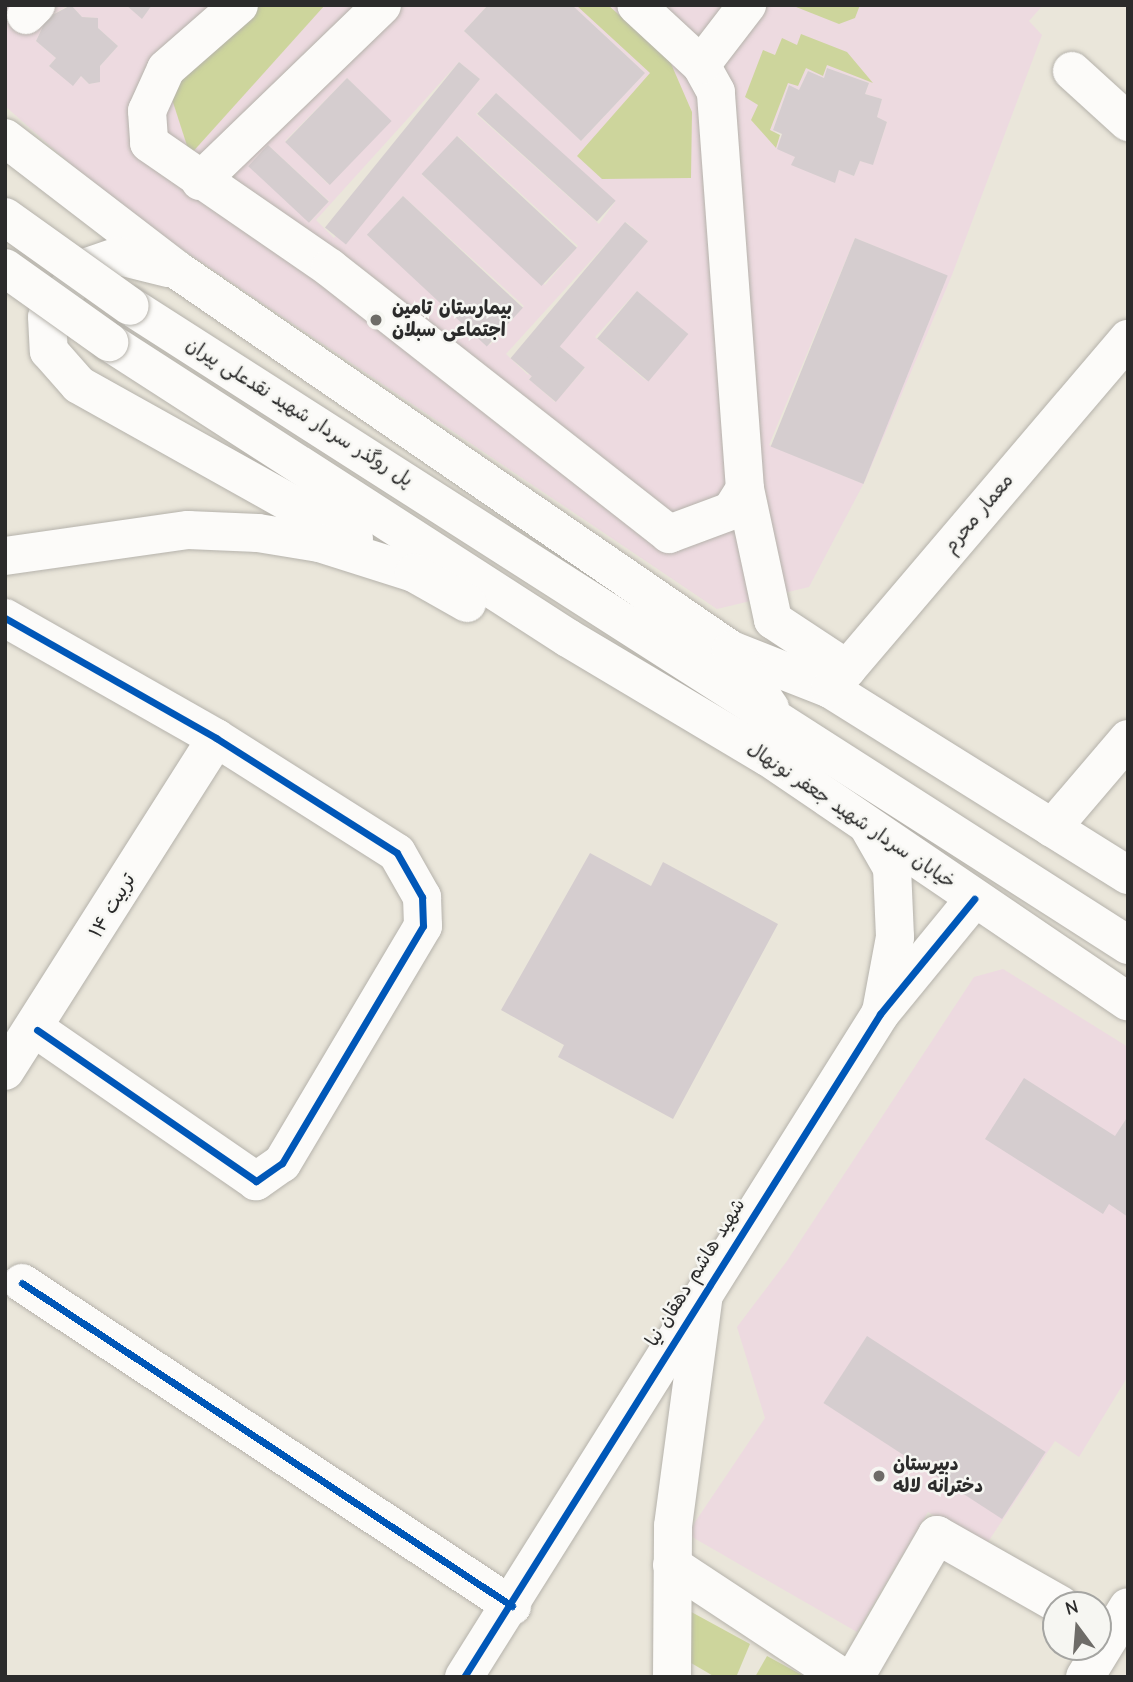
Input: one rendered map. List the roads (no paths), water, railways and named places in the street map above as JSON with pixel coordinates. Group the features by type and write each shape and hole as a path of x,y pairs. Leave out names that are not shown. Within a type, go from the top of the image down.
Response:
{"street":[{"path":"239,5 166,69 147,111 149,143 200,181 330,268 669,534 732,511 745,489"},
{"path":"200,181 382,5"},
{"path":"636,5 701,65 716,92 723,132 745,489 773,620 838,679 1052,828 1128,875"},
{"path":"701,65 747,5"},
{"path":"1072,71 1128,122"},
{"path":"5,138 177,270 731,650 838,679"},
{"name":"پل روگذر سردار شهید نقدعلی پیران","path":"5,217 130,306 597,602"},
{"path":"177,270 119,256 82,270 47,317 49,351 79,385 414,573 679,734 775,741 731,650"},
{"name":"خیابان سردار شهید جعفر نونهال","path":"5,268 109,342 568,638 775,741 1128,944"},
{"name":"معمار محرم","path":"838,679 1128,339"},
{"path":"10,561 188,530 258,533 319,543 414,573"},
{"name":"خیابان سردار شهید جعفر نونهال","path":"597,602 775,741 868,825 1128,1002"},
{"path":"5,618 216,738 397,853 422,897 423,926 282,1163 256,1181 37,1030"},
{"name":"تربیت ۱۴","path":"5,1072 37,1030 216,738"},
{"path":"1052,828 1128,739"},
{"path":"868,825 892,868 895,937 880,1014"},
{"name":"شهید هاشم دهقان نیا","path":"464,1677 512,1606 704,1288 880,1014 974,899"},
{"path":"22,1283 512,1606"},
{"path":"672,1677 672,1564 704,1288"},
{"path":"855,1677 937,1535 1042,1595"},
{"path":"672,1564 842,1677"},
{"path":"1085,1677 1116,1629"}],"place":[{"name":"بیمارستان تامین اجتماعی سبلان","path":"376,320"},
{"name":"دبیرستان دخترانه لاله","path":"879,1476"}]}
